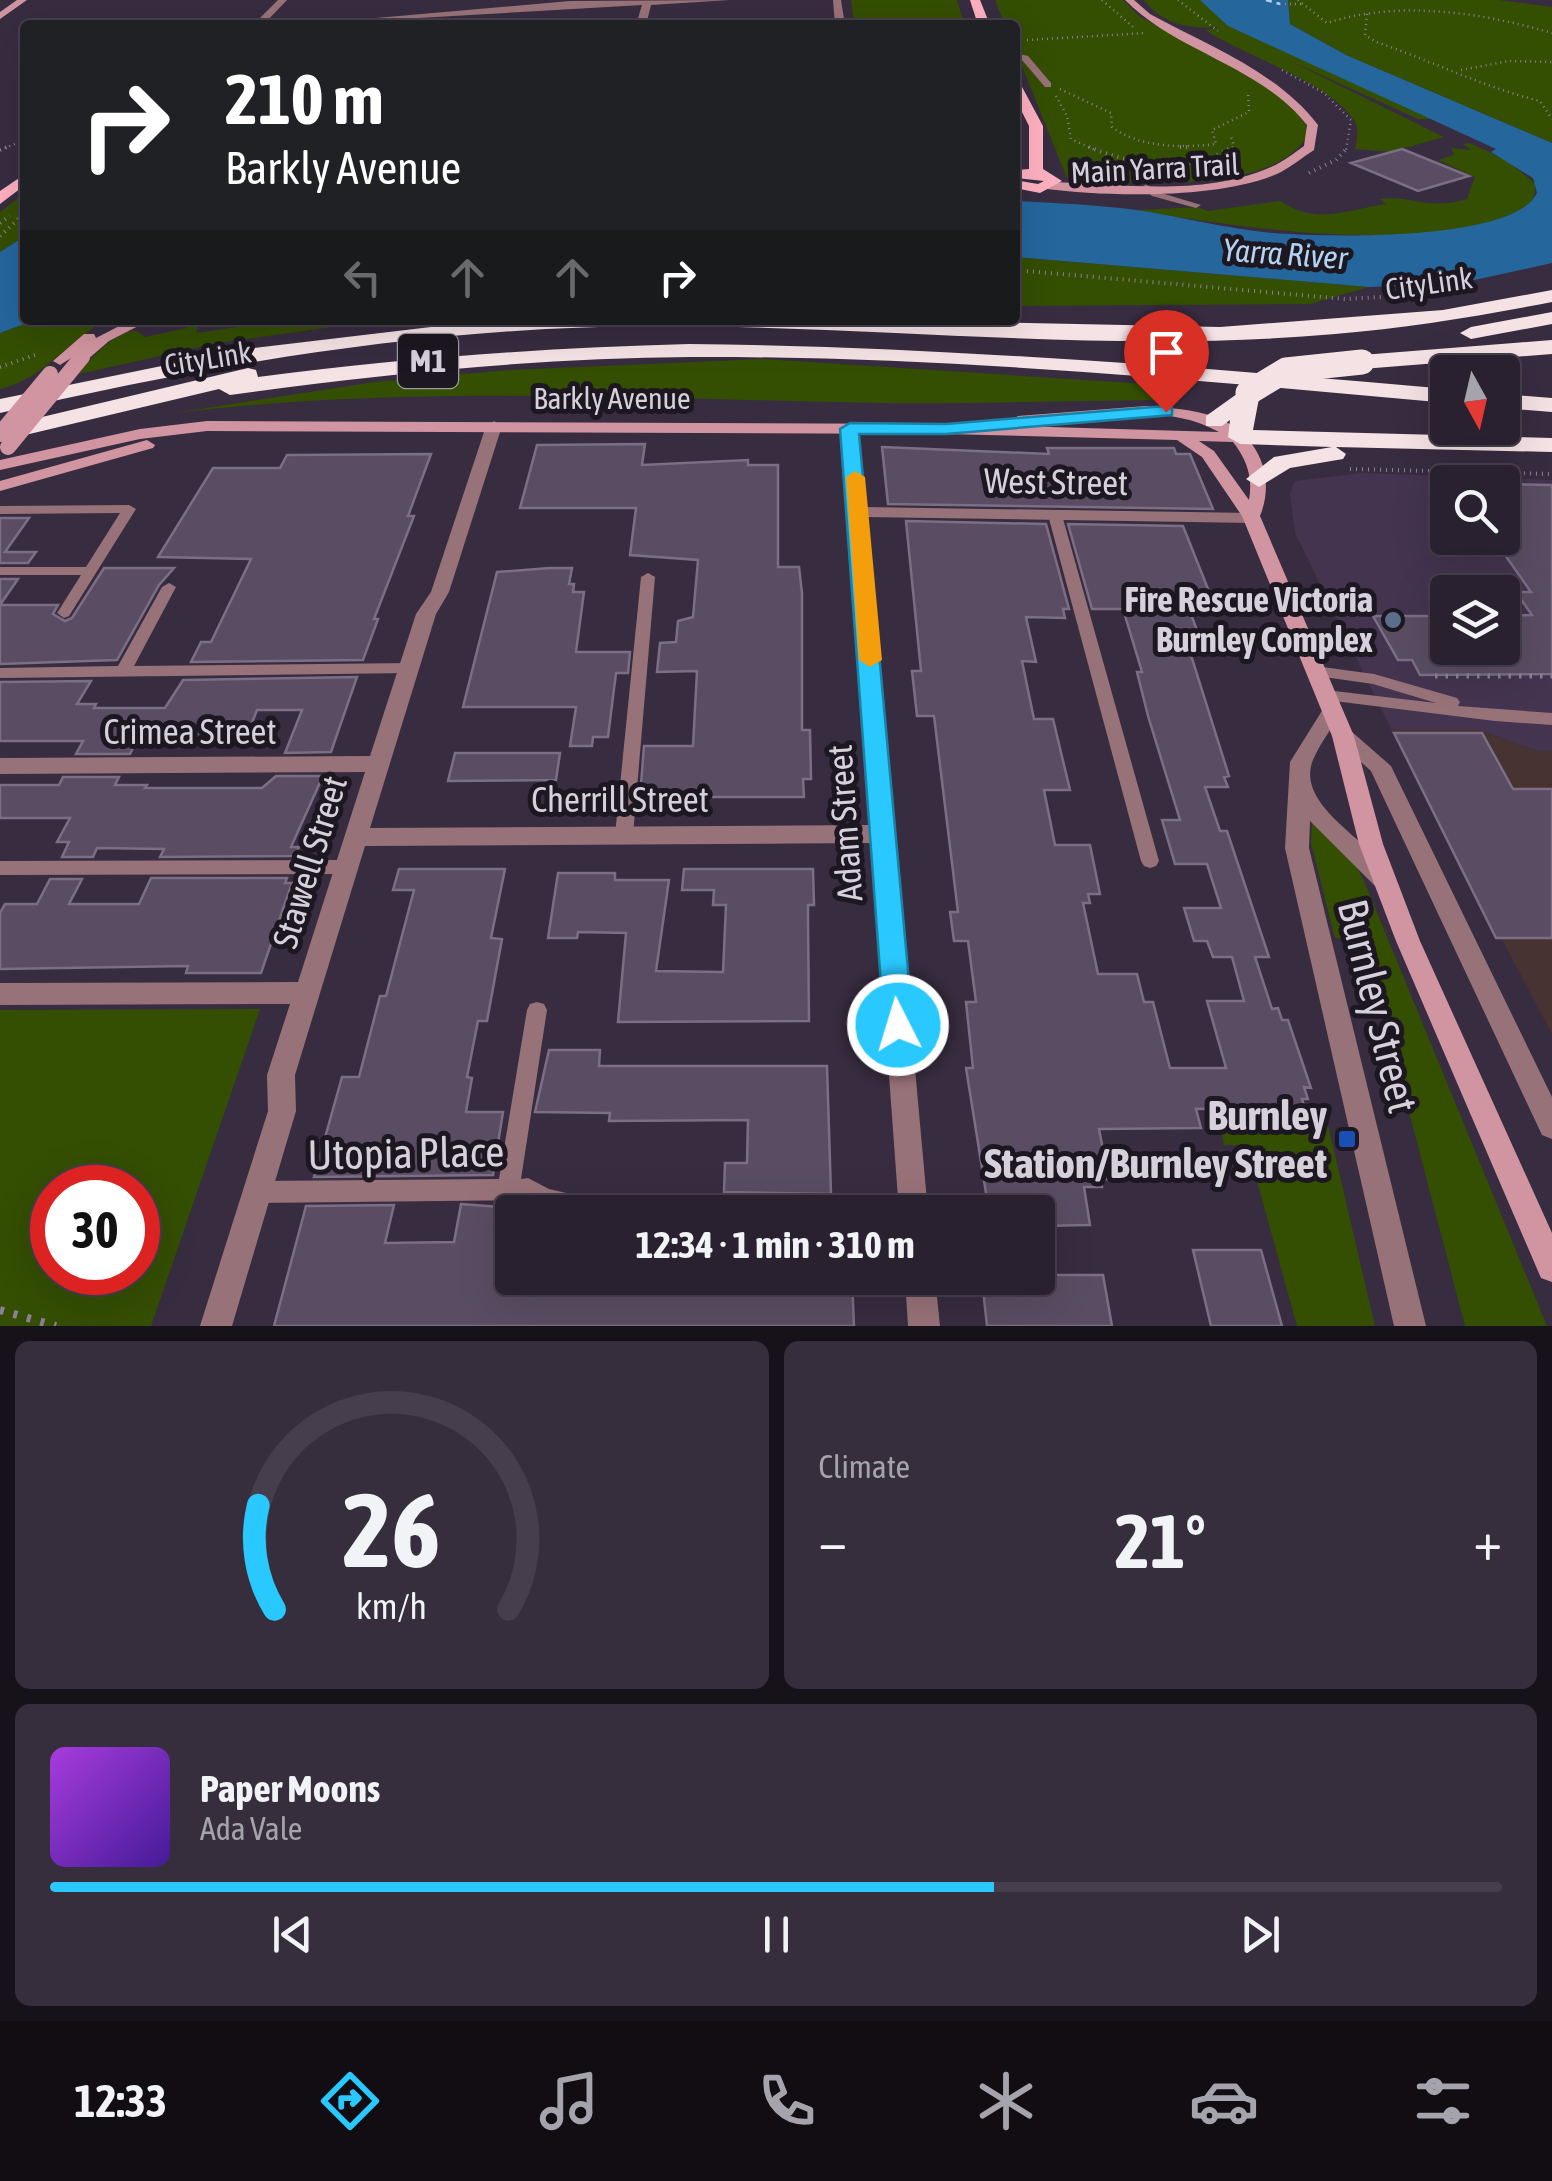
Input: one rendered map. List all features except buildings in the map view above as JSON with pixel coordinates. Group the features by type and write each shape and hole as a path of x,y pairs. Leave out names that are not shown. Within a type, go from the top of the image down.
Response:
{"highway":[{"name":"CityLink","path":"929,325 1260,331 1401,322 1552,296"},
{"path":"1020,317 1260,331"},
{"name":"M1","path":"76,415 218,380 283,369 539,342 751,339 1249,350 1444,337 1552,318"},
{"name":"CityLink","path":"0,406 248,354 502,325"},
{"name":"CityLink","path":"2,448 76,415 404,364 641,348 995,356 1430,394"},
{"path":"1214,421 1264,379 1287,369 1552,348"},
{"path":"1246,396 1240,437 1514,446"},
{"path":"1520,402 1552,405"},
{"path":"1260,479 1274,466 1312,456 1552,445"}],"main road":[{"path":"0,19 23,0"},
{"path":"1020,185 1033,189 1053,182 1110,187 1216,184 1264,174 1302,154 1315,132 1308,112 1293,97 1153,21 1129,0"},
{"path":"1020,95 1036,126 1036,172"},
{"path":"1020,174 1036,172 1053,182"},
{"path":"0,199 20,182"},
{"path":"2,448 54,355 110,325"},
{"path":"2,448 82,356 104,338 130,325"},
{"name":"Barkly Avenue","path":"946,429 1158,412 1214,421 1240,437"},
{"name":"Barkly Avenue","path":"1181,436 1214,421"},
{"name":"Barkly Avenue","path":"2,448 155,431 277,425 946,429 1240,437"},
{"name":"Barkly Avenue","path":"0,486 170,440 277,425"},
{"name":"Burnley Street","path":"1181,436 1208,454 1252,517 1343,736 1384,880 1552,1267"},
{"path":"1240,437 1260,479 1252,517"}],"street":[{"path":"263,20 283,0"},
{"path":"455,14 464,0"},
{"path":"340,20 648,1 726,0"},
{"path":"525,20 531,8"},
{"name":"Stawell Street","path":"216,1326 282,1111 282,1075 346,867 494,426"},
{"name":"Adam Street","path":"850,429 913,1195"},
{"name":"West Street","path":"859,512 1252,517"},
{"name":"Burnley Street","path":"1329,703 1303,755 1299,860 1410,1326"},
{"name":"Burnley Street","path":"1343,736 1377,762 1390,784 1552,1126"},
{"name":"Crimea Street","path":"0,766 380,764"},
{"path":"1299,786 1313,810 1384,880"},
{"name":"Cherrill Street","path":"357,837 882,834"},
{"path":"0,994 310,993"},
{"path":"921,1295 924,1326"}],"lane":[{"path":"1020,56 1048,86"},
{"path":"1146,187 1156,194 1196,205"},
{"path":"0,510 128,509 64,613"},
{"path":"1055,515 1150,861"},
{"path":"0,572 90,571"},
{"path":"624,835 648,577"},
{"path":"123,672 170,586"},
{"path":"0,672 410,668"},
{"path":"1316,671 1406,687 1493,717"},
{"path":"1329,703 1396,700 1493,717 1552,719"},
{"path":"0,868 346,867"},
{"path":"508,1191 536,1010"},
{"name":"Utopia Place","path":"256,1192 528,1189 539,1195"}],"path":[{"path":"1020,41 1147,33 1119,18 1102,0"},
{"path":"1178,0 1228,38"},
{"path":"1280,4 1300,2 1327,23 1380,8 1420,6 1511,21 1552,34"},
{"path":"1367,14 1365,35 1376,42 1458,70 1488,88 1540,101 1552,100"},
{"path":"1458,70 1505,62 1552,62"},
{"path":"1271,64 1324,92 1351,120 1353,144 1348,150 1296,178"},
{"path":"1048,86 1111,113 1112,127 1121,134 1197,149 1216,144 1212,130 1249,112 1248,91"},
{"path":"1048,86 1067,116 1071,139 1144,166 1197,166 1222,156 1234,146 1231,137"},
{"path":"1540,101 1552,118"},
{"path":"1302,170 1315,161"},
{"path":"0,236 20,218"},
{"path":"1020,270 1345,300 1457,292"},
{"path":"0,366 54,355"},
{"path":"1344,470 1552,474"},
{"path":"1429,676 1552,676"},
{"path":"0,1310 56,1326"}],"shaded area":[{"name":"Fire Rescue Victoria Burnley Complex","path":"1361,473 1430,476 1430,555 1520,555 1520,479 1552,480 1552,751 1538,751 1476,729 1391,729 1295,533 1290,494 1295,481"},
{"path":"1391,729 1476,729 1538,751 1552,751 1552,1034"}],"green space":[{"path":"851,0 957,0 963,20 853,20"},
{"path":"995,0 1123,0 1139,16 1273,89 1306,120 1306,138 1287,157 1261,170 1229,178 1160,183 1067,178 1020,61 1020,20 1003,20"},
{"path":"1144,0 1200,0 1431,119 1418,119 1288,60 1444,137 1391,152 1355,149 1355,122 1324,92 1205,30 1221,27 1179,24 1160,15"},
{"path":"1288,0 1499,0 1552,7 1552,143 1346,55 1290,24"},
{"path":"1463,144 1505,159 1536,184 1533,201 1499,220 1453,231 1400,235 1283,231 1136,210 1198,207 1207,211 1280,201 1294,209 1321,214 1386,204 1380,199 1453,202 1467,199 1475,177 1438,160 1454,155 1451,148 1471,150"},
{"path":"20,197 20,239 0,252 0,212"},
{"path":"1020,257 1369,287 1310,304 1020,306"},
{"path":"22,325 98,325 42,369 0,389 0,333"},
{"path":"185,325 198,325 196,333 251,325 346,325 218,343 79,374 104,346 127,332 136,330 145,337 187,328"},
{"path":"763,359 1178,386 1156,400 915,403 434,396 167,414 375,382 510,370"},
{"path":"1312,821 1356,866 1364,881 1547,1326 1465,1326 1364,940 1335,938 1311,843"},
{"path":"260,1009 151,1326 0,1326 0,1010"},
{"path":"1216,1107 1324,1108 1375,1326 1297,1326 1247,1145 1224,1145"}],"water":[{"name":"Yarra River","path":"1200,0 1288,0 1290,24 1346,55 1552,143 1552,263 1456,284 1369,287 1020,257 1020,201 1137,210 1273,233 1373,235 1457,228 1493,220 1521,209 1537,193 1533,178 1491,152 1496,149 1228,26"},
{"path":"20,239 22,325 0,333 0,252"}],"ferry route":[{"path":"1266,0 1280,4"}],"slow traffic":[{"path":"855,477 870,660"}],"place":[{"name":"Fire Rescue Victoria Burnley Complex","path":"1393,620"},
{"name":"Burnley Station/Burnley Street","path":"1347,1139"}],"route":[{"path":"898,1025 850,429 946,429 1166,412"}]}
